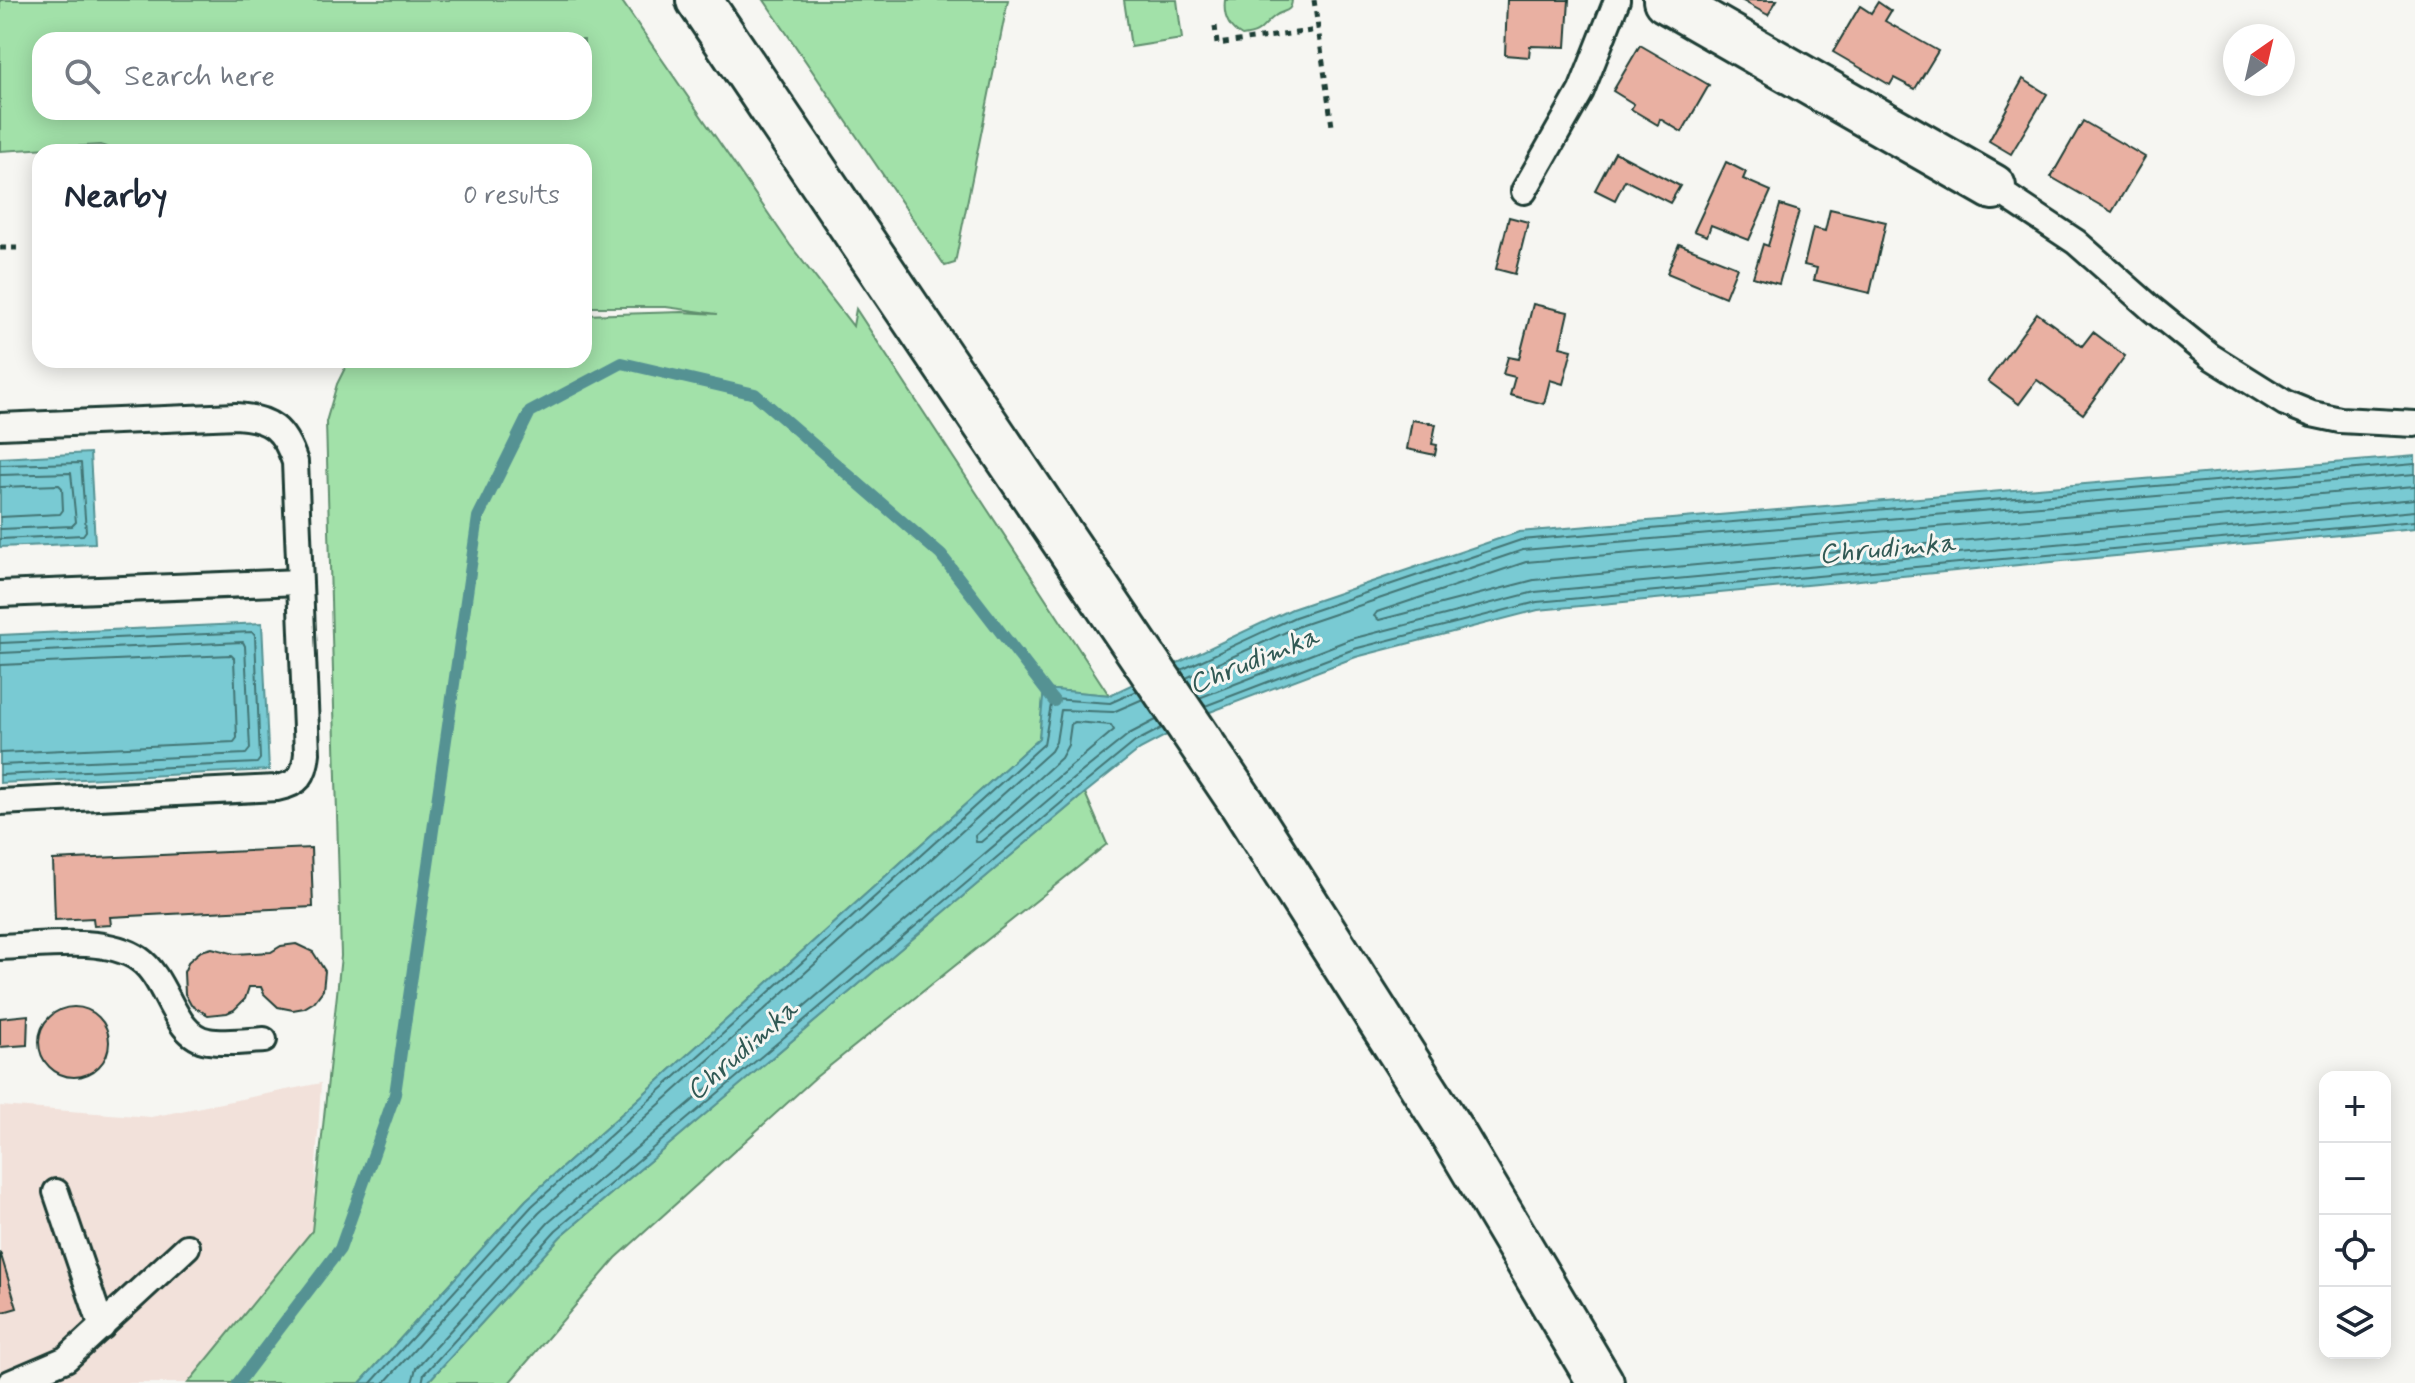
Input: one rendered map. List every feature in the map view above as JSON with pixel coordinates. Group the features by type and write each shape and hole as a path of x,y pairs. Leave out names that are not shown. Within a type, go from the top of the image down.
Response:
{"main road":[{"path":"699,0 1243,805 1451,1131 1601,1383"},
{"path":"1666,0 1993,187"}],"lane":[{"path":"1524,191 1581,91 1617,0"},
{"path":"1993,187 2076,242 2210,356 2285,403 2312,414 2340,420 2415,424"},
{"path":"0,426 236,416 256,417 281,432 295,462 307,753 306,768 300,780 290,786 0,802"},
{"path":"0,594 299,582"},
{"path":"0,947 98,945 122,950 139,959 153,972 179,1018 195,1037 222,1042 264,1040"},
{"path":"56,1192 102,1327"},
{"path":"10,1383 66,1359 187,1247"}],"path":[{"path":"1314,0 1332,126"},
{"path":"1215,26 1217,44 1318,30"},
{"path":"0,248 17,248"}],"shaded area":[{"path":"321,1083 312,1231 188,1383 0,1383 0,1106 151,1117"}],"green space":[{"path":"0,0 621,0 790,245 853,326 856,309 1109,695 1044,689 1039,738 526,1200 360,1383 188,1383 312,1231 341,956 326,422 337,384 345,368 592,368 592,315 717,314 666,307 592,307 592,144 32,144 32,149 0,151"},
{"path":"764,0 1008,0 955,263 945,266"},
{"path":"1124,0 1177,0 1182,39 1131,47"},
{"path":"1225,0 1292,0 1289,9 1275,16 1258,32 1242,36 1228,21"},
{"path":"1085,793 1107,844 816,1077 616,1258 509,1383 427,1383 561,1236"}],"water":[{"path":"90,453 95,543 0,547 0,458"},
{"name":"Chrudimka","path":"2415,456 2415,528 1538,610 1356,657 1210,712 1140,749 1085,793 561,1236 427,1383 360,1383 526,1200 1039,738 1044,689 1110,695 1292,609 1519,532"},
{"path":"262,623 269,770 0,783 0,635"}],"building":[{"path":"1507,0 1569,0 1566,47 1530,46 1529,57 1505,55"},
{"path":"1741,0 1777,0 1768,15"},
{"path":"1878,2 1891,11 1885,21 1938,51 1915,89 1894,78 1890,85 1833,52 1860,6 1871,13"},
{"path":"1640,45 1709,85 1682,132 1660,119 1658,125 1631,109 1634,104 1613,91"},
{"path":"2023,79 2047,94 2011,154 1989,141"},
{"path":"2083,121 2145,157 2112,212 2051,177"},
{"path":"1615,152 1680,186 1670,203 1625,180 1615,200 1595,190"},
{"path":"1726,162 1746,172 1743,179 1771,191 1749,240 1711,225 1707,236 1694,231"},
{"path":"1780,205 1799,211 1779,284 1753,277 1763,244 1768,246"},
{"path":"1830,209 1886,222 1870,293 1814,280 1817,268 1804,265 1813,228 1825,231"},
{"path":"1509,217 1528,222 1515,274 1496,269"},
{"path":"1679,244 1737,267 1725,297 1667,273"},
{"path":"1533,304 1568,312 1560,347 1572,350 1563,384 1550,380 1544,404 1510,395 1515,377 1503,374 1508,357 1519,359"},
{"path":"2037,313 2082,346 2093,332 2125,356 2083,414 2037,380 2019,404 1988,381"},
{"path":"1412,420 1436,424 1432,444 1437,445 1435,455 1407,449"},
{"path":"311,848 313,907 110,917 111,925 94,926 93,918 55,920 53,860"},
{"path":"296,944 313,952 325,971 323,990 314,1002 304,1008 293,1010 278,1007 261,987 249,987 245,999 234,1010 208,1015 191,1005 185,994 184,972 189,961 201,951 212,948 235,954 271,952 281,946"},
{"path":"74,1007 99,1017 109,1042 99,1067 74,1077 49,1067 39,1042 49,1017"},
{"path":"28,1015 27,1045 0,1047 0,1018"},
{"path":"0,1252 17,1308 0,1313"}],"waterway":[{"path":"238,1383 340,1249 395,1094 478,517 530,412 622,363 755,394 941,555 1054,701"}]}
